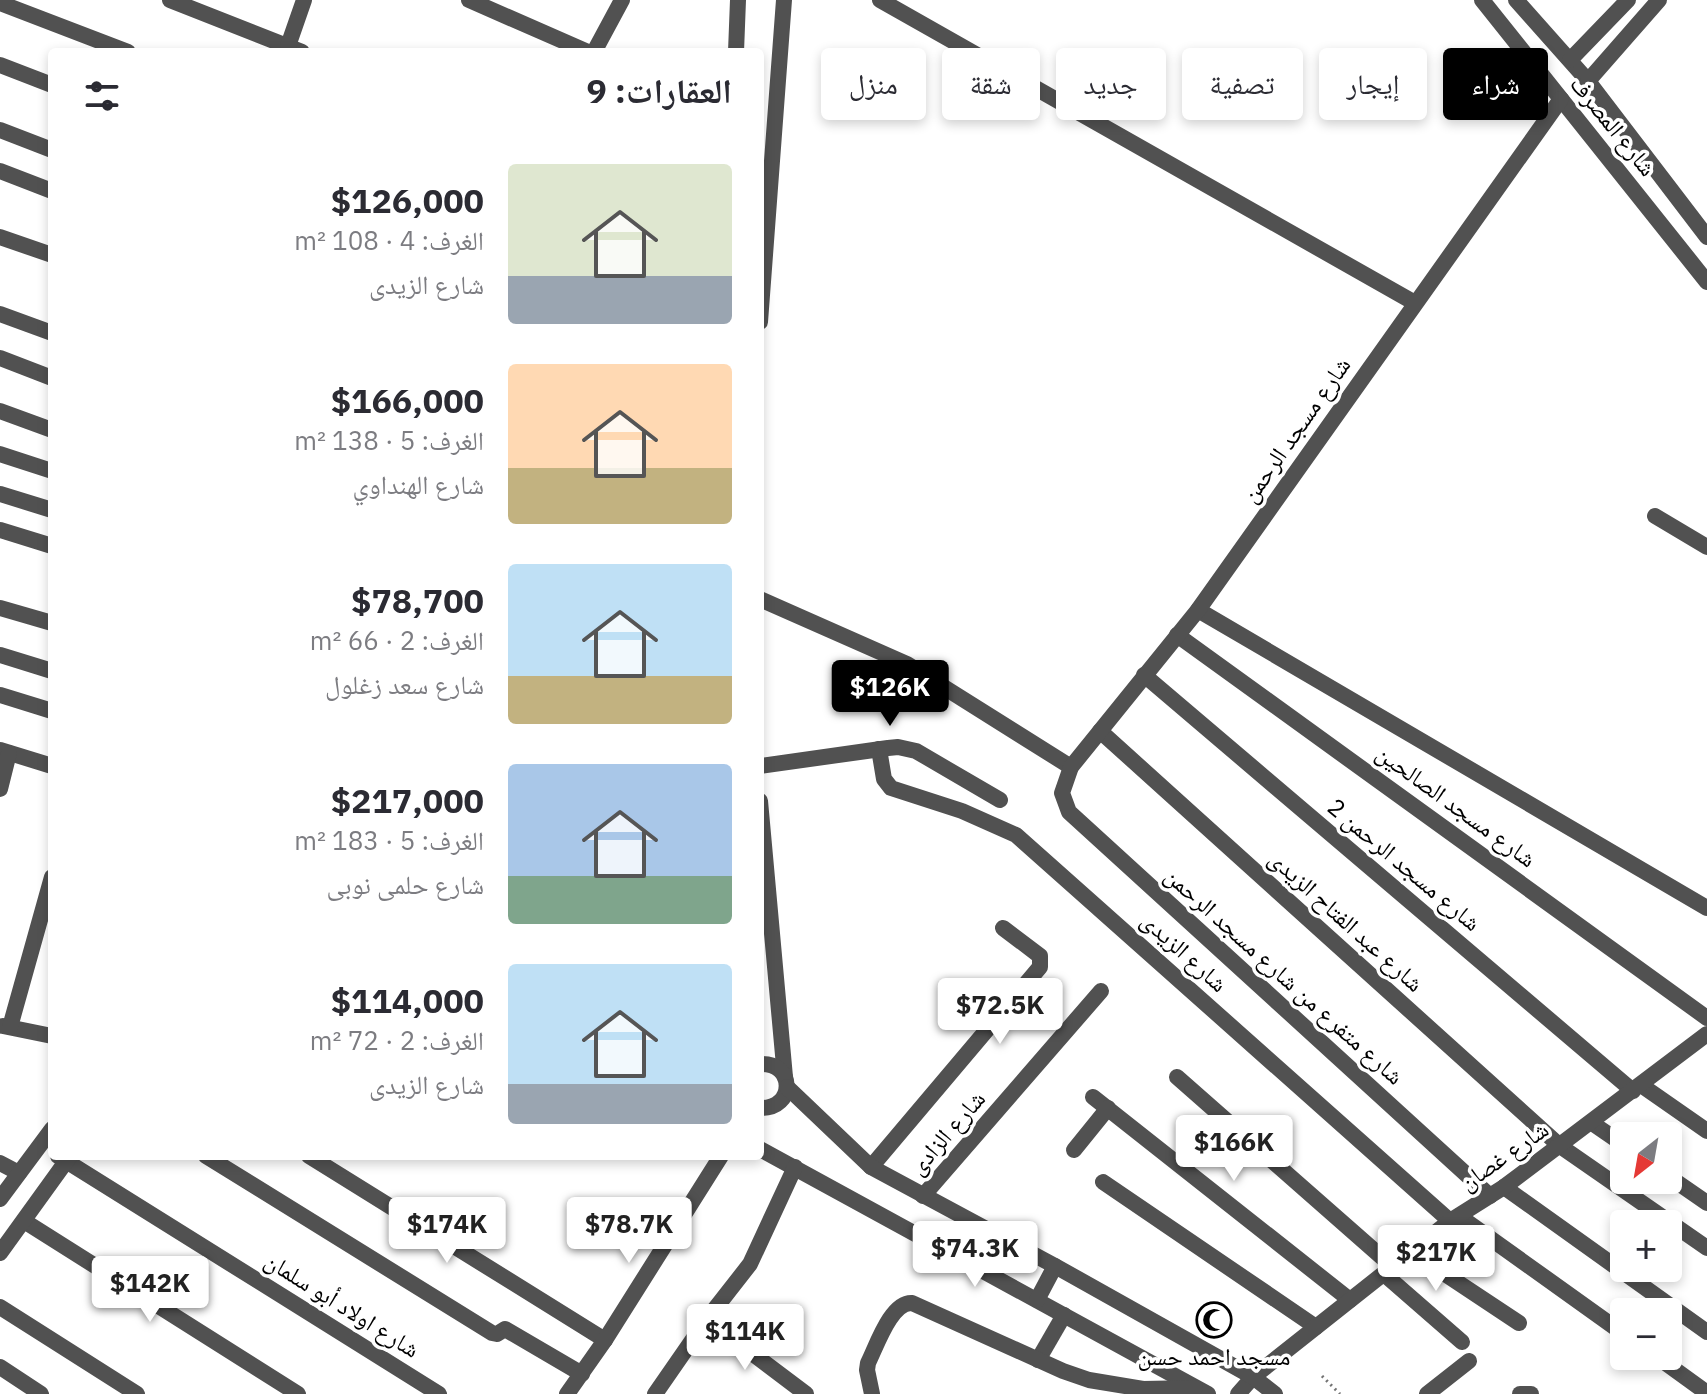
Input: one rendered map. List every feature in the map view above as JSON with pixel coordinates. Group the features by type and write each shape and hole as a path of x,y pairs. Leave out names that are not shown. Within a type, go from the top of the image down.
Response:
{"street":[{"path":"170,0 292,48"},
{"path":"295,48 304,0"},
{"path":"469,0 582,48"},
{"path":"593,48 622,0"},
{"path":"736,48 738,0"},
{"path":"764,268 784,0"},
{"path":"880,0 1415,303"},
{"name":"شارع المصرف","path":"1482,0 1707,282"},
{"path":"1516,0 1588,81 1707,237"},
{"path":"1570,60 1628,0"},
{"path":"1588,81 1659,0"},
{"path":"0,3 118,48"},
{"path":"0,65 48,83"},
{"name":"شارع مسجد الرحمن","path":"1064,783 1071,767 1198,610 1561,99"},
{"path":"0,130 48,148"},
{"path":"0,171 48,189"},
{"path":"0,237 48,254"},
{"path":"0,314 48,332"},
{"path":"0,358 48,376"},
{"path":"0,411 48,429"},
{"path":"0,454 48,470"},
{"path":"0,494 48,509"},
{"path":"1655,516 1707,547"},
{"path":"0,530 48,545"},
{"path":"764,601 907,664 1071,767"},
{"path":"0,608 48,622"},
{"path":"1198,610 1707,908"},
{"name":"شارع مسجد الصالحين","path":"1177,635 1707,1018"},
{"path":"0,655 48,670"},
{"name":"شارع مسجد الرحمن 2","path":"1144,675 1637,1088 1707,1131"},
{"path":"0,695 48,710"},
{"name":"شارع عبد الفتاح الزيدى","path":"1100,731 1560,1146 1707,1248"},
{"path":"764,765 898,747 916,751 1000,800"},
{"name":"شارع الزيدى","path":"879,749 884,779 891,788 962,811 1016,835 1454,1219"},
{"path":"0,789 4,752 48,765"},
{"name":"شارع متفرع من شارع مسجد الرحمن","path":"1064,783 1062,793 1069,812 1497,1191 1707,1332"},
{"path":"764,867 786,1082 782,1100 777,1105 764,1107"},
{"path":"48,890 5,1026 48,1035"},
{"path":"871,1167 1040,967 1040,956 1003,928"},
{"name":"شارع الزادى","path":"923,1196 1101,991"},
{"name":"شارع غصان","path":"1238,1394 1253,1377 1454,1219 1703,1043"},
{"path":"764,1065 777,1067 786,1082 871,1167 1253,1377 1275,1394"},
{"path":"1177,1077 1462,1342"},
{"path":"1093,1097 1350,1300"},
{"path":"1074,1150 1108,1108"},
{"path":"1592,1123 1610,1135"},
{"path":"764,1151 1202,1391"},
{"path":"0,1199 19,1173 48,1158"},
{"path":"0,1253 24,1221 54,1160"},
{"name":"شارع اولاد أبو سلمان","path":"67,1160 439,1394"},
{"path":"212,1160 492,1333 497,1334 505,1329 582,1374"},
{"path":"315,1160 605,1340"},
{"path":"567,1394 605,1340 718,1160"},
{"path":"0,1163 19,1173"},
{"path":"655,1394 750,1264 795,1167"},
{"path":"1103,1182 1316,1327"},
{"path":"1682,1186 1707,1203"},
{"path":"1454,1219 1610,1325"},
{"path":"24,1221 298,1394"},
{"path":"1412,1252 1519,1323"},
{"path":"1037,1300 1055,1266"},
{"path":"872,1394 868,1363 894,1311 905,1303 912,1303 1076,1375 1115,1386 1202,1391"},
{"path":"0,1307 137,1394"},
{"path":"1038,1360 1064,1315"},
{"path":"707,1319 801,1393"},
{"path":"1427,1394 1469,1361"},
{"path":"0,1367 41,1394"},
{"path":"1675,1370 1707,1393"},
{"path":"1520,1394 1531,1394"}],"path":[{"path":"1322,1376 1340,1394"}],"place":[{"name":"مسجد احمد حسن","path":"1214,1320"}]}
